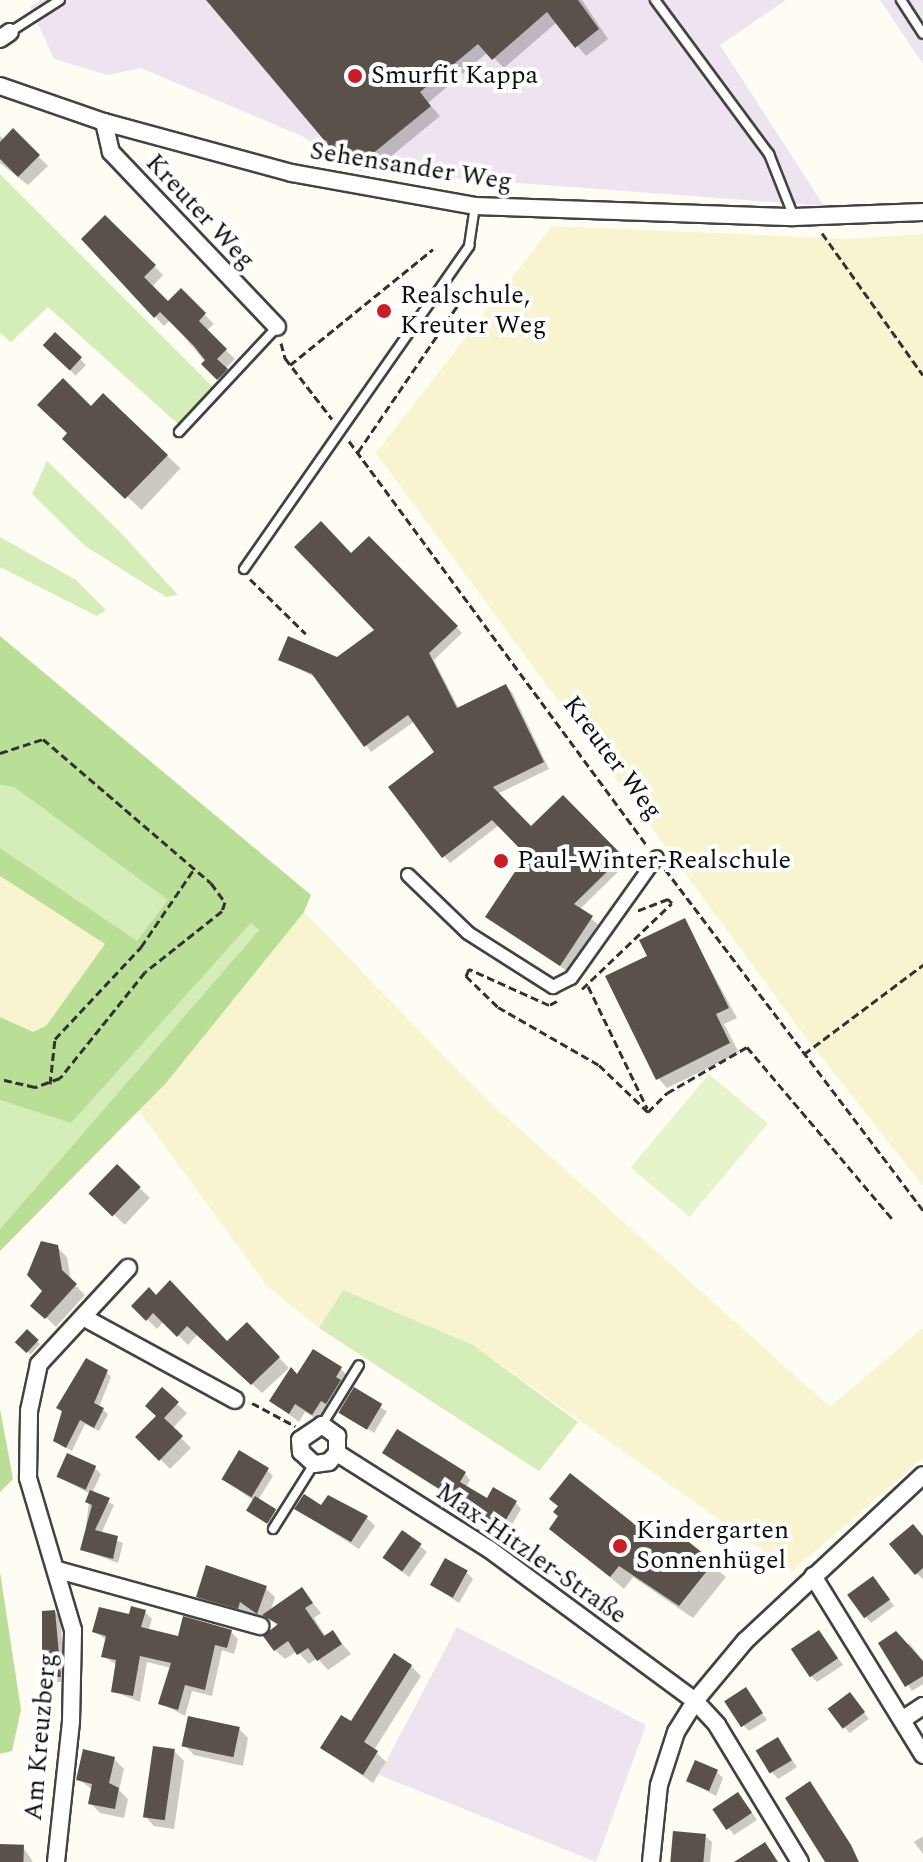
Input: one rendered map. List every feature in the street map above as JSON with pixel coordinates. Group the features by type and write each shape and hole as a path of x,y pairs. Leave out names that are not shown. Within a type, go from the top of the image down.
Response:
{"street":[{"name":"Sehensander Weg","path":"0,86 104,122 292,173 475,206 802,217 923,212"},
{"name":"Kreuter Weg","path":"104,122 111,152 277,327"},
{"path":"408,875 468,933 553,987 571,978 615,911 657,857"},
{"name":"Am Kreuzberg","path":"56,1862 71,1721 73,1630 58,1570 28,1478 29,1411 39,1364 128,1268"},
{"path":"83,1317 235,1400"},
{"path":"322,1425 305,1432 301,1452 314,1464 329,1462 337,1453"},
{"name":"Max-Hitzler-Straße","path":"322,1425 337,1436 337,1453 489,1549 695,1701 717,1725 800,1862"},
{"path":"651,1862 659,1785 676,1732 695,1701 745,1641 923,1475"},
{"path":"58,1570 260,1626"},
{"path":"813,1576 923,1755"},
{"path":"902,1720 923,1706"}],"lane":[{"path":"5,35 60,0"},
{"path":"655,0 769,154 802,217"},
{"path":"901,0 923,34"},
{"path":"244,569 469,246 475,206"},
{"path":"179,432 277,327"},
{"path":"322,1425 359,1365"},
{"path":"273,1529 314,1464"}],"path":[{"path":"802,217 923,375"},
{"path":"290,365 433,249"},
{"path":"357,452 464,296"},
{"name":"Kreuter Weg","path":"277,327 290,365 923,1210"},
{"path":"244,569 306,634"},
{"path":"0,753 43,739 222,895 222,911 145,972 50,1084 35,1087 0,1079"},
{"path":"50,1084 55,1039 141,947 194,869"},
{"path":"575,992 588,986 672,903 668,899 623,916 615,911"},
{"path":"804,1054 923,965"},
{"path":"562,999 549,1005 469,969 466,976 498,1007 599,1065 648,1112"},
{"path":"588,986 648,1112"},
{"path":"648,1112 667,1093 747,1047 893,1220"},
{"path":"235,1400 258,1404 305,1432"}],"shaded area":[{"name":"Smurfit Kappa","path":"40,0 786,0 720,45 824,206 360,171 335,163 304,137 141,68 108,75 54,59 30,7"},
{"path":"880,0 923,0 923,64"},
{"path":"552,226 848,239 923,234 923,1186 804,1035 376,453"},
{"path":"0,876 105,944 46,1026 33,1033 0,1017"},
{"path":"304,912 484,1097 830,1407 923,1328 923,1458 792,1571 473,1345 343,1290 319,1328 267,1286 139,1111"},
{"path":"457,1627 646,1725 596,1862 379,1775"}],"green space":[{"path":"0,174 215,389 179,425 48,307 11,342 0,333"},
{"path":"47,461 119,531 178,595 166,597 85,546 32,494"},
{"path":"0,537 76,580 106,610 97,616 0,567"},
{"path":"0,636 311,895 304,912 166,1083 0,1251 0,1229 259,930 251,923 71,1123 0,1100 0,1017 33,1032 46,1026 105,944 0,876 0,848 137,941 168,900 14,787 0,785"},
{"path":"0,785 14,787 169,900 137,942 0,848"},
{"path":"251,923 259,930 0,1229 0,1100 71,1122"},
{"path":"709,1074 768,1123 690,1217 631,1167"},
{"path":"343,1290 473,1345 578,1422 539,1471 319,1328"},
{"path":"0,1409 13,1479 0,1492"},
{"path":"0,1572 21,1710 12,1751 0,1754"}],"building":[{"name":"Smurfit Kappa","path":"206,0 578,0 599,29 575,48 547,12 492,60 478,44 420,92 431,106 360,164 350,151 340,159"},
{"path":"13,128 40,155 18,177 0,159 0,142"},
{"path":"105,215 156,265 144,277 168,301 181,288 206,313 199,321 227,349 217,359 228,369 217,380 201,364 205,360 194,346 160,312 154,318 81,239"},
{"path":"55,332 82,357 70,370 43,345"},
{"path":"63,378 91,406 103,393 168,455 125,499 62,439 67,433 37,405"},
{"path":"321,521 351,553 369,536 458,626 429,653 457,708 506,684 544,762 493,787 531,826 563,795 623,856 574,904 593,916 560,966 485,917 526,855 492,820 442,858 388,787 434,752 408,715 364,747 312,674 278,660 288,636 337,657 374,630 294,547"},
{"path":"685,918 729,1008 716,1014 730,1043 656,1080 605,976 647,956 639,940"},
{"path":"117,1164 141,1187 112,1216 89,1193"},
{"path":"41,1241 58,1245 62,1270 77,1284 45,1319 30,1306 42,1291 27,1275"},
{"path":"170,1280 227,1341 247,1322 280,1357 251,1385 187,1326 177,1337 153,1313 146,1321 131,1306 149,1287 156,1295"},
{"path":"27,1329 39,1340 26,1353 15,1342"},
{"path":"313,1349 342,1367 336,1377 341,1380 326,1404 321,1401 312,1415 295,1404 289,1414 269,1401 291,1367 297,1374"},
{"path":"86,1358 108,1370 94,1403 104,1408 94,1428 80,1420 66,1448 53,1441 62,1411 56,1408"},
{"path":"162,1387 179,1402 164,1418 183,1436 159,1461 135,1437 156,1416 145,1406"},
{"path":"354,1387 382,1404 367,1430 339,1413"},
{"path":"397,1429 466,1472 460,1482 487,1498 493,1487 517,1501 501,1528 382,1453"},
{"path":"239,1450 269,1468 251,1497 221,1479"},
{"path":"67,1453 96,1466 86,1490 56,1477"},
{"path":"570,1473 652,1538 665,1523 714,1562 679,1606 619,1566 610,1577 549,1529 558,1516 553,1512 558,1506 549,1499"},
{"path":"90,1490 110,1498 95,1530 118,1536 113,1559 80,1550 92,1505 85,1502"},
{"path":"304,1494 321,1505 328,1495 368,1516 351,1542 294,1509"},
{"path":"255,1496 276,1509 267,1524 246,1510"},
{"path":"913,1524 923,1536 923,1568 915,1575 889,1544"},
{"path":"402,1530 422,1544 402,1572 382,1558"},
{"path":"445,1558 468,1571 453,1598 430,1585"},
{"path":"206,1565 267,1586 257,1614 240,1602 238,1609 196,1597"},
{"path":"873,1576 890,1599 864,1618 847,1595"},
{"path":"302,1587 313,1603 305,1608 324,1636 333,1630 342,1644 317,1661 308,1648 297,1655 288,1641 274,1651 263,1636 278,1624 262,1615"},
{"path":"131,1606 146,1610 141,1627 178,1636 183,1616 232,1630 227,1648 215,1645 205,1690 185,1685 178,1710 158,1704 171,1663 140,1656 133,1696 111,1692 116,1660 101,1657 106,1636 92,1632 99,1607 129,1614"},
{"path":"55,1610 61,1677 42,1677 42,1611"},
{"path":"819,1630 838,1658 810,1677 791,1649"},
{"path":"896,1631 923,1661 923,1676 905,1687 878,1643"},
{"path":"394,1653 412,1665 364,1742 378,1751 363,1775 320,1748 341,1715 351,1721"},
{"path":"746,1687 763,1713 741,1727 724,1701"},
{"path":"850,1692 865,1712 843,1729 828,1709"},
{"path":"188,1716 240,1727 233,1757 182,1746"},
{"path":"778,1737 792,1760 770,1774 756,1750"},
{"path":"153,1746 175,1749 165,1820 143,1817"},
{"path":"83,1749 115,1757 109,1783 119,1788 115,1809 88,1804 92,1784 76,1780"},
{"path":"695,1760 718,1770 709,1791 686,1781"},
{"path":"810,1781 859,1862 825,1862 785,1798"},
{"path":"738,1792 752,1813 726,1830 712,1809"},
{"path":"673,1831 706,1834 703,1862 670,1862"},
{"path":"765,1842 778,1862 734,1862"},
{"path":"0,1844 24,1845 23,1862 0,1862"}],"place":[{"name":"Smurfit Kappa","path":"355,76"},
{"name":"Realschule, Kreuter Weg","path":"384,311"},
{"name":"Paul-Winter-Realschule","path":"501,861"},
{"name":"Kindergarten Sonnenhügel","path":"620,1546"}]}
